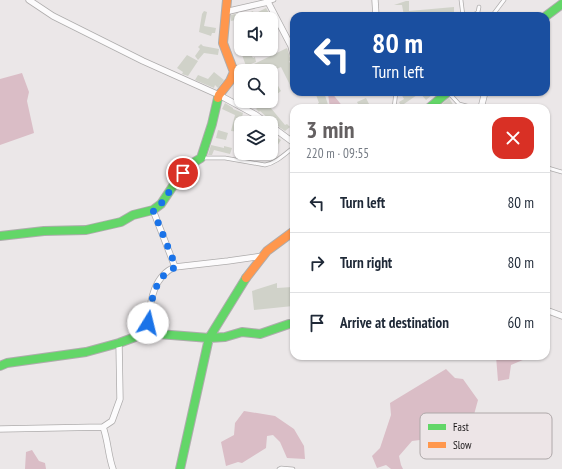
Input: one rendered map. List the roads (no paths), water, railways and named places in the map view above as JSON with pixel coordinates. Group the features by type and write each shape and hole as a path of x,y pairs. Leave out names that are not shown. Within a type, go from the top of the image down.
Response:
{"street":[{"path":"29,0 54,16 143,61 219,95 234,100"},
{"path":"0,236 44,231 86,230 120,222 133,215 153,210 161,204 175,183 191,164 201,158 212,124 219,95 230,81 234,72 223,43 227,0"},
{"path":"375,0 376,12"},
{"path":"225,12 271,1 290,44"},
{"path":"550,13 562,4"},
{"path":"433,104 443,96"},
{"path":"247,108 257,116"},
{"path":"278,131 290,141"},
{"path":"153,210 176,267"},
{"path":"180,469 209,338 246,279 268,251 290,234"},
{"path":"146,333 155,289 159,281 169,269 264,256"},
{"path":"550,312 562,316"},
{"path":"0,366 6,363 86,352 120,343 146,333 209,338 225,337 242,332 260,334 290,324"},
{"path":"0,429 103,427 112,421 120,399 120,343"},
{"path":"103,427 112,469"}],"lane":[{"path":"461,0 462,12"},
{"path":"495,12 504,0"},
{"path":"478,7 478,12"},
{"path":"452,96 459,104"},
{"path":"201,158 224,158 269,164 281,158 290,150"},
{"path":"550,169 562,172"},
{"path":"279,469 292,469"}]}
